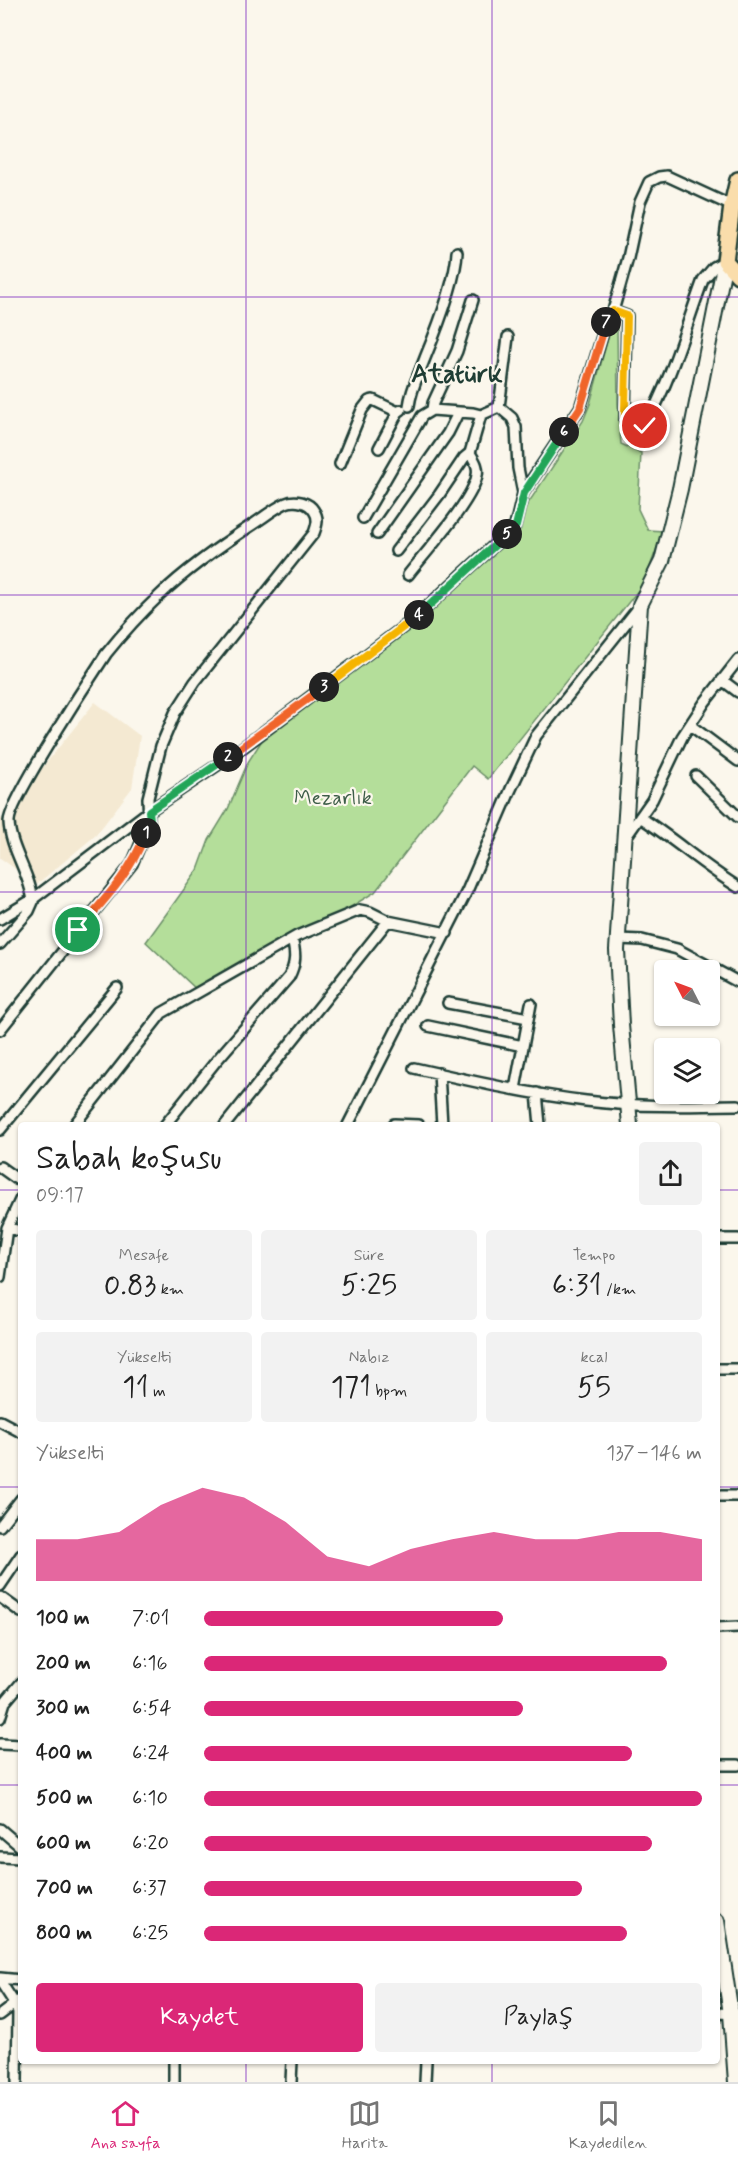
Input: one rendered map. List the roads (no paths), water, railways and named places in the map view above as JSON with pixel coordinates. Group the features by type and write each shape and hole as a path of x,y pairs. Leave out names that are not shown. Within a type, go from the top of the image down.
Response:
{"main road":[{"path":"630,1122 621,1026 618,939 640,605 662,561 680,489 725,261 732,206 738,180"},
{"path":"725,261 738,222"},
{"path":"725,261 738,274"},
{"path":"720,1945 736,2082"}],"street":[{"path":"0,919 33,899 149,811 243,747 414,619 516,526 524,493 580,408 607,320 613,311 628,258 640,202 650,182 667,176 732,206"},
{"path":"409,406 410,394 426,357 457,268 457,252"},
{"path":"613,311 627,316 625,420 630,429 645,426 668,378 703,280 714,267 725,261"},
{"path":"363,518 422,416 432,410 457,351 473,300"},
{"path":"499,407 508,337"},
{"path":"340,464 362,410 369,401 374,400 398,412"},
{"path":"379,448 398,412 409,406"},
{"path":"409,406 422,416"},
{"path":"499,407 512,418 516,427 519,468 524,493"},
{"path":"432,410 481,415 499,407"},
{"path":"377,534 448,433 458,413"},
{"path":"408,574 465,502 477,476 477,466 470,453 471,443 481,415"},
{"path":"396,551 470,453"},
{"path":"0,944 31,908 33,899 10,829 10,814 29,778 106,654 158,596 218,548 286,503 299,501 307,504 317,518 314,532 195,682 175,713 161,746 148,798 149,824 138,853 125,875 78,930 0,1030"},
{"path":"350,1122 447,933 536,736 640,605"},
{"path":"624,839 652,800 682,737 738,660"},
{"path":"722,680 738,692"},
{"path":"690,725 738,761"},
{"path":"696,776 738,818"},
{"path":"640,817 674,839 720,876 738,887"},
{"path":"76,1122 162,1013 292,939 360,910 388,921 447,933"},
{"path":"227,1122 388,921"},
{"path":"167,1122 217,1060 289,977 296,954 292,939"},
{"path":"618,939 642,940 677,950 738,982"},
{"path":"0,1130 117,988"},
{"path":"448,1003 528,1018"},
{"path":"515,1089 531,1004"},
{"path":"428,1026 523,1046"},
{"path":"414,1068 587,1101 628,1104 738,1105"},
{"path":"439,1074 442,1122"},
{"path":"537,1093 540,1122"},
{"path":"0,1167 18,1180"},
{"path":"0,1277 7,1228 18,1204"},
{"path":"7,1228 18,1231"},
{"path":"720,1239 738,1239"},
{"path":"720,1369 738,1369"},
{"path":"0,1421 18,1430"},
{"path":"720,1496 738,1496"},
{"path":"0,1526 18,1503"},
{"path":"0,1586 18,1559"},
{"path":"0,1596 18,1610"},
{"path":"720,1628 738,1627"},
{"path":"0,1718 5,1702 18,1687"},
{"path":"0,1744 18,1745"},
{"path":"720,1765 738,1765"},
{"path":"0,1830 18,1845"},
{"path":"0,1857 18,1858"},
{"path":"0,1979 18,1980"},
{"path":"0,1979 18,2001 0,2015"},
{"path":"17,2082 18,2064"},
{"path":"174,2064 174,2082"},
{"path":"291,2082 292,2064"},
{"path":"425,2082 426,2064"}],"district":[{"name":"Atatürk","path":"457,375"}],"park label":[{"name":"Mezarlık","path":"333,798"}]}
